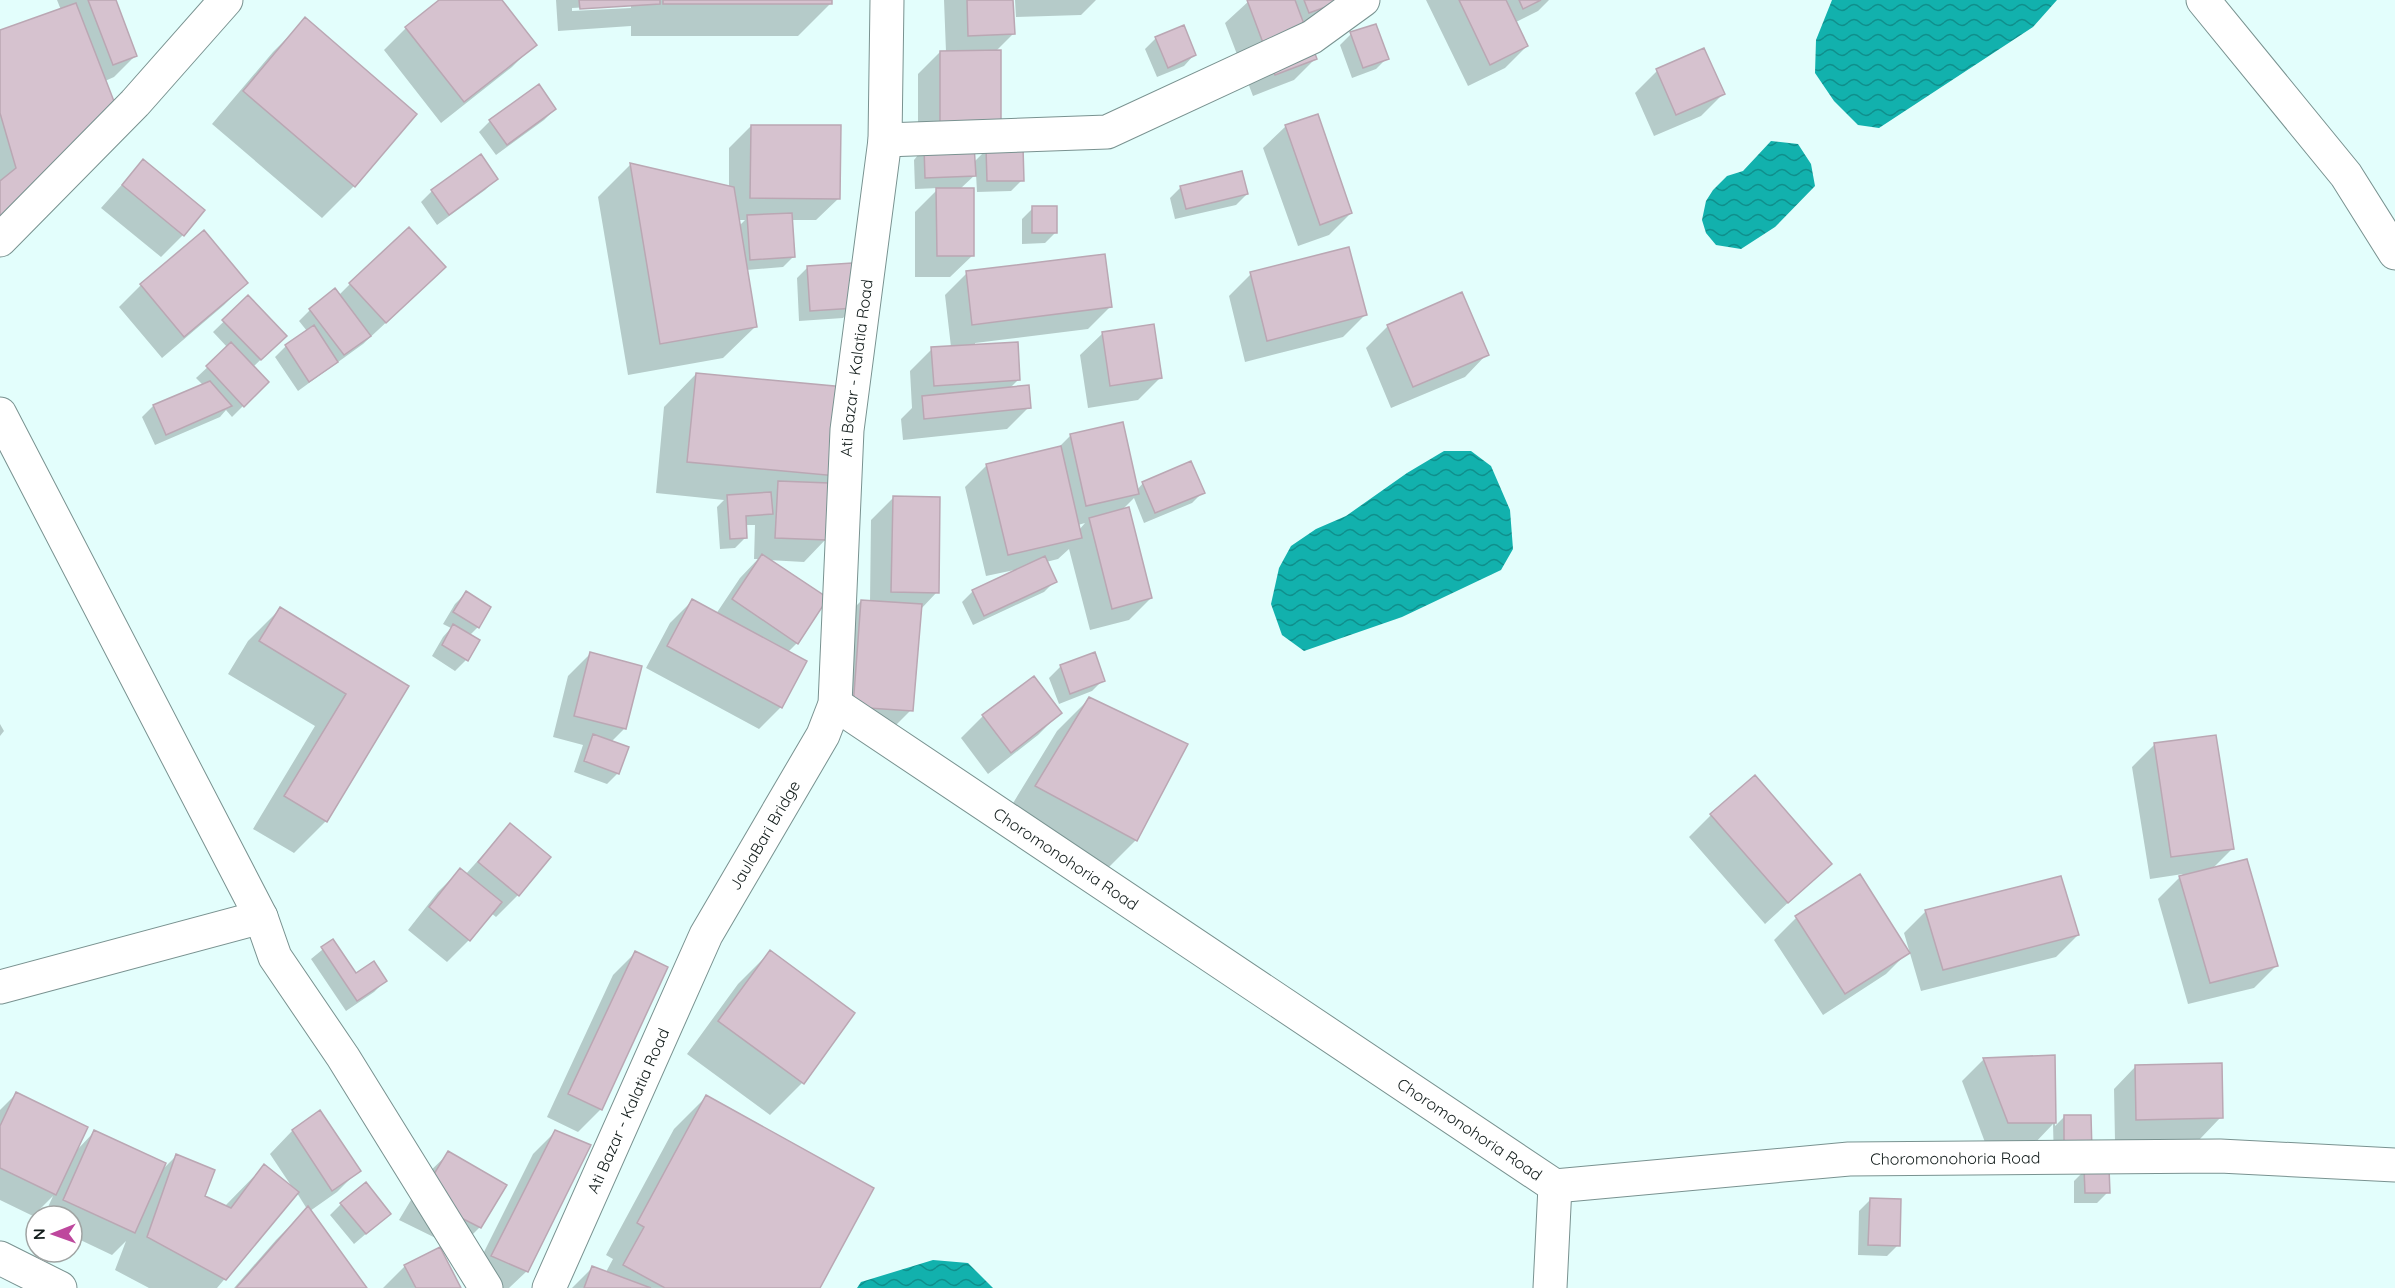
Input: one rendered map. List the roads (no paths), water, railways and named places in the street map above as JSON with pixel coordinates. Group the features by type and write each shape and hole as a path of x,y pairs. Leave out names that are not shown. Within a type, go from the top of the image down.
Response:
{"street":[{"path":"0,240 135,103 226,0"},
{"name":"Ati Bazar - Kalatia Road","path":"823,735 835,704 847,430 885,140 887,0"},
{"path":"885,140 1107,132 1312,37 1363,0"},
{"path":"2203,0 2346,175 2395,253"},
{"path":"0,414 261,917 275,957 343,1057 486,1288"},
{"name":"Choromonohoria Road","path":"835,704 1555,1186 1850,1159 2220,1156 2395,1165"},
{"name":"JaulaBari Bridge","path":"706,935 823,735"},
{"path":"0,987 261,917"},
{"name":"Ati Bazar - Kalatia Road","path":"549,1288 706,935"},
{"path":"1550,1288 1555,1186"},
{"path":"0,1258 60,1288"}],"water":[{"path":"1832,0 2057,0 2033,27 1879,128 1858,125 1834,101 1815,73 1816,40"},
{"path":"1771,141 1798,144 1811,164 1815,186 1775,227 1741,249 1716,245 1706,233 1702,220 1706,201 1727,176 1743,171"},
{"path":"1444,451 1471,451 1491,466 1510,510 1513,549 1501,570 1402,617 1304,651 1282,635 1271,604 1279,568 1291,546 1316,529 1346,516 1407,473"},
{"path":"933,1260 968,1263 993,1288 857,1288 861,1282"}]}
